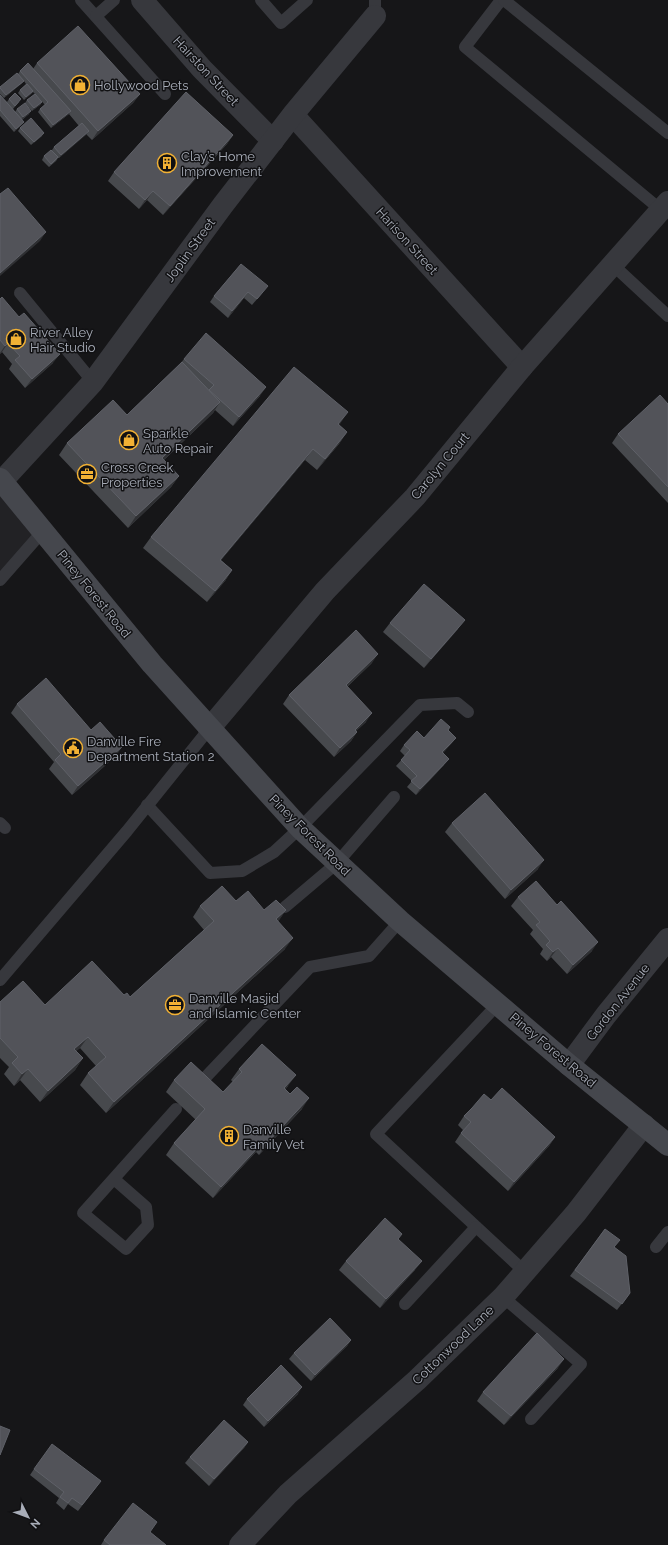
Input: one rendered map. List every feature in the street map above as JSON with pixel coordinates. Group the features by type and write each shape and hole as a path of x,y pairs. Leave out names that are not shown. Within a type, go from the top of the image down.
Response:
{"main road":[{"name":"Piney Forest Road","path":"1,480 152,664 209,729 300,828 400,921 569,1065 668,1145"}],"street":[{"name":"Hairston Street","path":"142,0 202,69 273,140"},
{"name":"Joplin Street","path":"1,480 93,382 223,205 375,8"},
{"name":"Harison Street","path":"293,115 522,367"},
{"name":"Carolyn Court","path":"209,729 325,591 415,497 522,367 665,206"},
{"name":"Gordon Avenue","path":"569,1065 668,939"},
{"name":"Cottonwood Lane","path":"240,1545 288,1494 417,1380 503,1297 576,1213 644,1125"}],"lane":[{"path":"81,0 165,94"},
{"path":"96,16 114,0"},
{"path":"261,0 281,23 307,0"},
{"path":"665,206 465,47 503,0 668,133"},
{"path":"613,265 668,316"},
{"path":"20,293 93,382"},
{"path":"0,580 43,531"},
{"path":"147,805 210,873 242,871 274,852 300,828 420,705 457,703 468,712"},
{"path":"0,980 209,729"},
{"path":"285,907 337,863 394,797"},
{"path":"203,1080 310,967 369,956 400,921"},
{"path":"498,1004 376,1134 525,1272"},
{"path":"114,1179 146,1207 148,1225 126,1249 83,1213 176,1109"},
{"path":"405,1304 476,1227"},
{"path":"656,1247 668,1232"},
{"path":"503,1297 581,1364 531,1419"}],"shaded area":[{"path":"0,479 43,531 0,580"}],"building":[{"name":"Hollywood Pets","path":"78,26 140,94 98,131 37,63"},
{"path":"28,63 71,111 53,125 40,109 48,102 20,71"},
{"path":"17,73 24,81 6,95 0,87"},
{"path":"27,84 33,91 26,97 20,90"},
{"name":"Clay’s Home Improvement","path":"186,92 233,135 170,206 153,191 145,200 114,172"},
{"path":"15,93 21,99 15,106 9,99"},
{"path":"35,94 42,102 34,108 27,100"},
{"path":"0,95 24,122 16,129 0,110"},
{"path":"25,103 31,111 23,117 17,109"},
{"path":"31,118 44,133 34,142 20,128"},
{"path":"82,123 89,131 61,155 54,147"},
{"path":"51,150 58,157 51,164 44,156"},
{"path":"8,188 46,232 0,273 0,194"},
{"path":"241,264 268,286 257,299 248,292 232,311 214,296"},
{"name":"River Alley Hair Studio","path":"2,297 19,317 24,313 60,354 32,379 15,360 20,356 8,343 5,346 0,340 0,299"},
{"path":"206,333 266,387 239,417 209,390 214,385 184,359"},
{"name":"Sparkle Auto Repair","path":"182,362 220,402 162,458 179,476 136,516 67,443 113,400 127,415"},
{"path":"294,367 348,412 338,424 347,432 325,459 313,449 220,560 232,570 215,591 151,537"},
{"path":"660,395 668,404 668,487 618,434"},
{"path":"424,584 465,620 431,659 390,623"},
{"path":"356,630 378,654 346,685 372,713 355,730 357,732 340,748 289,695"},
{"path":"46,678 91,730 100,722 122,747 78,786 55,760 61,754 17,704"},
{"path":"441,719 450,727 448,730 456,738 442,752 449,759 420,789 411,781 417,776 401,760 410,750 404,745 417,731 424,738"},
{"path":"485,793 544,860 511,890 452,823"},
{"path":"536,881 557,905 561,901 598,942 573,965 558,948 553,952 546,945 550,941 536,925 540,922 518,897"},
{"name":"Danville Masjid and Islamic Center","path":"222,886 236,901 248,891 264,910 276,900 286,910 276,919 293,938 114,1102 88,1073 106,1057 88,1037 74,1049 83,1058 48,1091 28,1069 22,1074 12,1063 18,1057 0,1038 0,1002 23,981 45,1005 92,961 124,995 127,993 130,997 214,921 200,906"},
{"name":"Danville Family Vet","path":"262,1044 296,1075 284,1088 290,1094 297,1087 309,1098 267,1143 264,1141 221,1187 174,1143 205,1109 174,1080 191,1062 223,1092 242,1072 239,1069"},
{"path":"502,1088 555,1137 514,1182 461,1133 471,1122 464,1116 484,1094 491,1100"},
{"path":"385,1218 402,1234 398,1239 422,1261 386,1299 346,1261"},
{"path":"605,1229 620,1240 614,1247 626,1256 630,1293 622,1304 575,1270"},
{"path":"330,1318 351,1340 315,1375 294,1353"},
{"path":"537,1333 564,1359 511,1416 483,1392"},
{"path":"281,1365 302,1387 268,1421 247,1399"},
{"path":"224,1420 248,1442 214,1479 190,1457"},
{"path":"0,1426 10,1430 0,1455"},
{"path":"52,1444 101,1481 82,1505 72,1498 68,1503 60,1497 64,1492 34,1469"},
{"path":"133,1503 157,1522 150,1532 166,1545 110,1545 104,1540"}],"place":[{"name":"Hollywood Pets","path":"80,85"},
{"name":"Clay’s Home Improvement","path":"167,163"},
{"name":"River Alley Hair Studio","path":"16,339"},
{"name":"Sparkle Auto Repair","path":"129,440"},
{"name":"Cross Creek Properties","path":"87,474"},
{"name":"Danville Fire Department Station 2","path":"73,748"},
{"name":"Danville Masjid and Islamic Center","path":"175,1005"},
{"name":"Danville Family Vet","path":"229,1136"}]}
